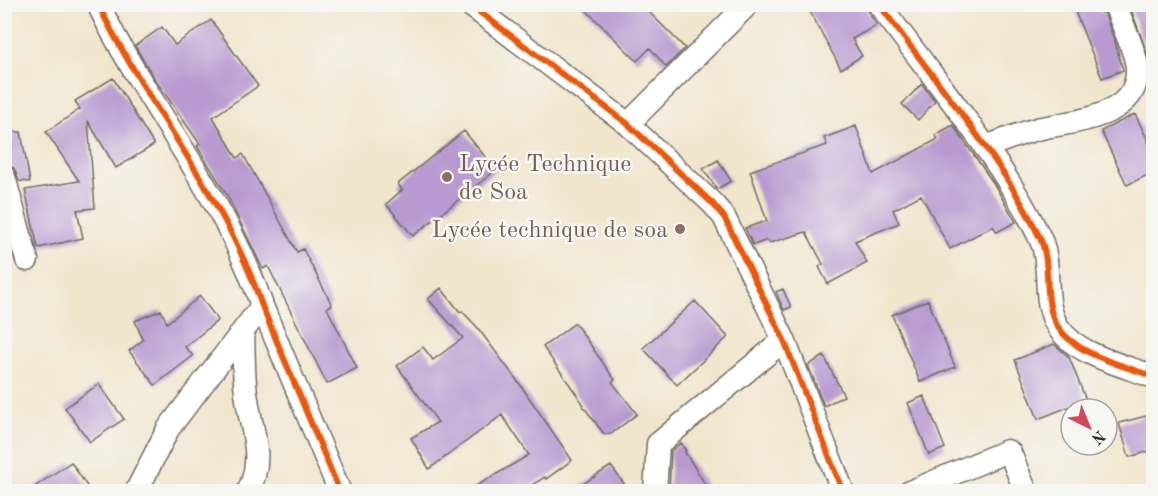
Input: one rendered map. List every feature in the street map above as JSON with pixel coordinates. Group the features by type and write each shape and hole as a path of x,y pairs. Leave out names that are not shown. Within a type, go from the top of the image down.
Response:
{"street":[{"path":"98,4 138,79 228,225 254,281 262,306 340,492"},
{"path":"469,4 628,124 713,204 724,218 784,340 843,492"},
{"path":"628,124 748,4"},
{"path":"879,4 985,147 1017,195 1041,240 1047,259 1052,314 1058,328 1078,348 1154,377"},
{"path":"985,147 1037,129 1104,114 1127,98 1137,82 1137,66 1114,4"},
{"path":"4,177 27,260"},
{"path":"136,492 168,429 262,306"},
{"path":"243,331 246,392 258,449 255,477 248,492"},
{"path":"656,492 658,444 784,340"},
{"path":"910,492 1009,451 1026,492"}],"building":[{"path":"580,4 641,4 685,48 666,67 650,48 637,61"},
{"path":"806,4 866,4 868,12 877,25 852,39 862,56 841,69"},
{"path":"1072,4 1098,4 1101,13 1104,12 1123,70 1102,78"},
{"path":"1129,4 1154,4 1154,59 1150,61"},
{"path":"211,20 258,86 213,117 237,158 243,154 297,252 303,249 332,305 327,308 357,368 327,384 268,266 263,269 227,195 197,146 200,144 156,81 135,46 162,27 175,45"},
{"path":"113,78 154,145 116,168 88,121 95,208 77,210 83,238 38,248 25,190 79,181 46,132 80,109 75,101"},
{"path":"922,84 935,101 918,120 902,104"},
{"path":"1135,114 1154,153 1154,172 1127,185 1101,131"},
{"path":"953,125 994,184 1016,222 997,232 993,226 950,249 921,195 893,210 899,223 855,241 867,263 828,284 819,267 823,264 806,232 769,243 768,240 753,245 745,228 767,221 750,171 827,145 824,138 856,126 873,174 938,139 935,135"},
{"name":"Lycée Technique de Soa","path":"464,131 496,170 413,236 386,204 402,190 398,184"},
{"path":"12,132 21,132 30,182 19,181 14,168 6,164 4,150 12,148"},
{"path":"718,160 731,181 717,189 703,169"},
{"path":"441,288 460,312 462,311 477,327 572,460 546,479 545,477 520,492 466,492 529,455 502,415 429,469 411,438 438,422 397,366 423,347 433,360 463,338 428,299"},
{"path":"783,289 791,307 784,310 776,292"},
{"path":"200,296 218,320 185,347 193,356 155,385 129,351 143,340 135,321 161,310 167,323"},
{"path":"928,300 955,367 920,382 892,315"},
{"path":"695,301 728,337 677,385 643,348"},
{"path":"575,323 615,380 612,382 637,414 611,434 604,434 543,347"},
{"path":"1054,344 1069,357 1085,397 1059,397 1059,411 1038,419 1015,360"},
{"path":"824,356 844,396 824,406 808,365"},
{"path":"99,384 124,419 90,442 65,408"},
{"path":"924,396 945,448 929,455 908,403"},
{"path":"1154,414 1154,450 1129,457 1119,423"},
{"path":"681,443 710,492 669,492 671,451"},
{"path":"71,462 91,492 27,492"},
{"path":"611,466 630,492 570,492"}],"cycle path":[{"path":"98,4 140,80 228,227 247,266 340,492"},
{"path":"469,4 628,124 724,217 784,340 843,492"},
{"path":"879,4 986,147 1024,207 1044,249 1048,295 1058,327 1066,337 1088,352 1154,377"}],"place":[{"name":"Lycée Technique de Soa","path":"447,177"},
{"name":"Lycée technique de soa","path":"680,229"}]}
